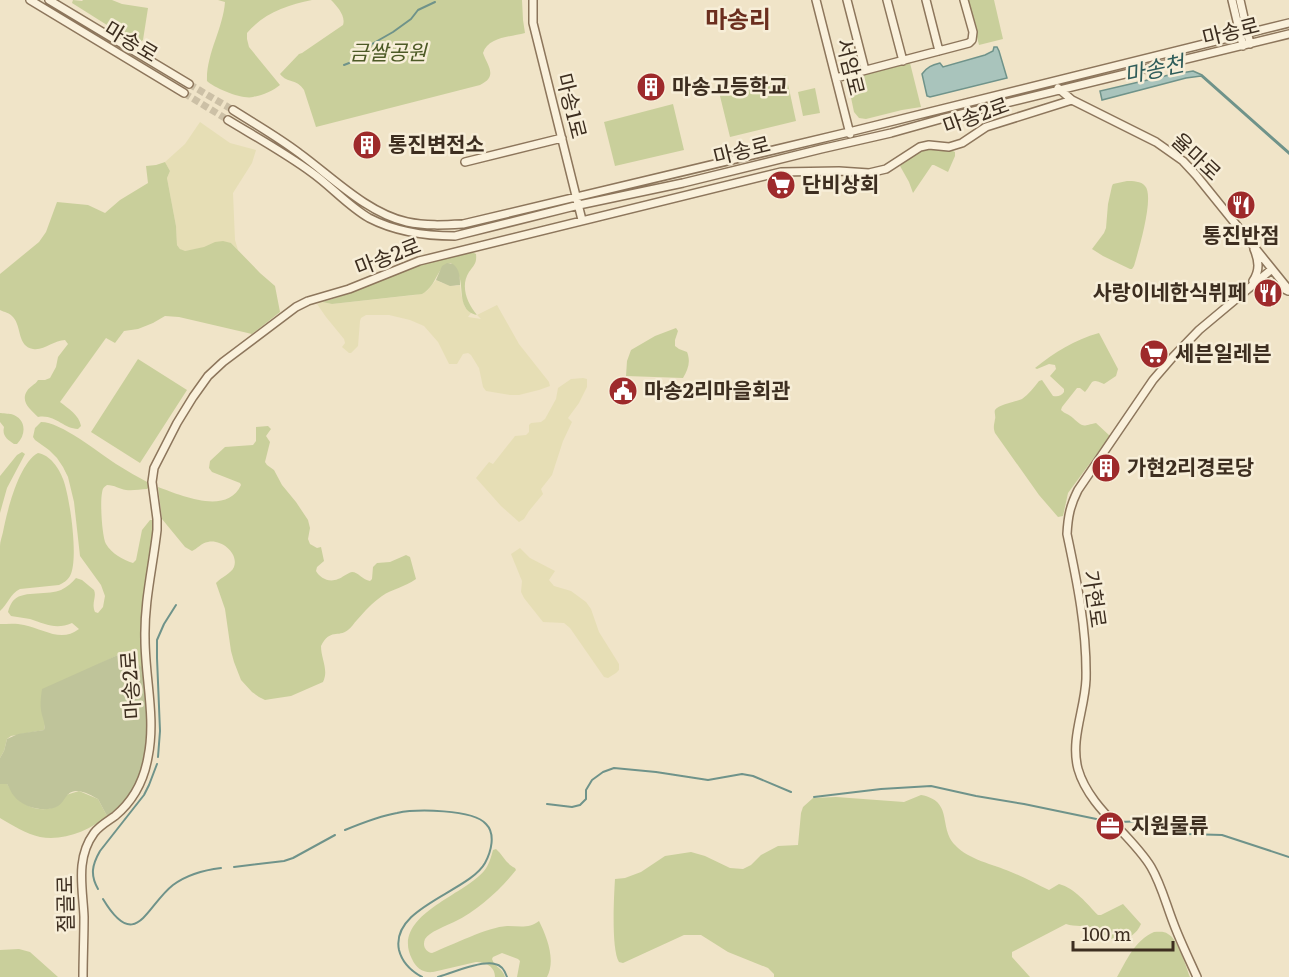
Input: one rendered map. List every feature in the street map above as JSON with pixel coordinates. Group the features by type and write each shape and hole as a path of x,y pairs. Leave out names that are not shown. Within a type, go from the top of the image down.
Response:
{"street":[{"name":"마송로","path":"30,0 184,93"},
{"name":"마송로","path":"49,0 189,84"},
{"name":"마송1로","path":"533,0 533,23 582,220"},
{"name":"서암로","path":"816,0 852,142"},
{"path":"847,0 865,70"},
{"path":"887,0 903,61"},
{"path":"926,0 939,51"},
{"path":"836,78 966,45 972,40 973,32 964,0"},
{"path":"1232,0 1247,45"},
{"path":"1240,0 1244,33"},
{"name":"마송로","path":"233,110 296,151 377,211 406,222 433,225 463,224 849,132 1289,23"},
{"name":"마송로","path":"228,120 313,173 369,218 407,232 455,236 579,205 683,183 1289,34"},
{"name":"율마로","path":"1051,82 1072,100 1156,142 1183,161 1289,291"},
{"name":"마송2로","path":"94,832 118,813 134,796 148,758 150,725 145,622 157,530 154,468 163,448 201,385 223,362 284,315 308,301 349,289 419,261 582,220 781,172 868,172 886,169 920,147 929,145 949,147 986,127 1072,100"},
{"path":"465,162 562,138"},
{"path":"1251,286 1259,269 1252,244"},
{"name":"가현로","path":"1197,977 1151,868 1139,850 1090,794 1078,767 1076,740 1086,682 1086,664 1082,615 1067,534 1067,521 1070,506 1078,490 1153,380 1199,330 1272,269"},
{"path":"1251,286 1262,283 1273,284 1289,291"},
{"name":"절골로","path":"83,977 84,915 81,872 82,861 94,832"}],"shaded area":[{"path":"200,122 230,143 256,150 252,163 233,193 235,240 238,250 231,243 185,251 177,245 176,226 167,178 170,171 165,162 185,144"},
{"path":"436,280 460,285 465,307 471,313 468,317 481,319 477,315 497,305 519,344 550,386 519,395 486,391 479,368 471,355 463,354 457,364 449,364 438,342 424,326 389,315 366,315 361,318 358,346 349,353 342,347 345,343 344,339 317,304 415,295 427,291"},
{"path":"571,379 587,379 587,387 568,418 572,422 552,475 541,489 543,494 524,519 519,522 476,478 489,462 493,464 515,436 526,435 531,423 545,419 556,399 558,388"},
{"path":"520,548 530,558 555,571 549,580 554,586 571,591 586,602 591,609 599,632 619,664 619,670 616,673 608,678 604,677 570,628 564,623 543,622 524,598 521,592 522,581 511,554"}],"green space":[{"path":"73,0 112,0 148,8 143,40 140,43 126,37 72,3"},
{"path":"218,0 312,0 294,4 268,15 247,33 249,47 280,85 271,91 257,96 243,97 229,93 207,81 209,61 224,12 225,2"},
{"name":"금쌀공원","path":"331,0 522,0 525,33 500,38 486,48 483,53 490,75 486,82 480,85 316,127 304,90 280,74 299,54 343,25 342,15"},
{"path":"968,0 994,0 1003,39 979,45"},
{"path":"910,63 921,107 866,119 859,118 854,112 848,83 850,79"},
{"path":"786,75 796,121 730,137 719,92"},
{"path":"815,88 820,113 803,116 798,92"},
{"path":"673,104 684,150 615,166 604,122"},
{"path":"933,149 955,152 948,172 932,165 913,193 900,166 918,151"},
{"path":"165,162 170,171 167,178 176,226 177,245 180,249 185,251 223,241 231,243 275,286 280,312 252,334 179,317 165,316 138,329 124,331 115,343 106,338 60,402 76,415 81,426 78,429 68,427 55,419 38,417 27,406 25,395 38,380 50,378 58,357 68,344 65,340 61,340 33,349 24,344 16,321 9,314 0,310 0,274 39,242 46,232 57,202 88,205 105,213 120,200 148,183 146,166"},
{"path":"1127,181 1141,183 1148,192 1145,224 1132,269 1092,249 1106,228 1113,184"},
{"path":"472,252 476,254 476,260 466,277 465,289 470,305 477,315 466,309 459,276 451,263 442,268 431,286 422,294 332,304 322,302 421,264"},
{"path":"447,263 453,264 457,269 460,285 450,286 436,280 442,266"},
{"path":"676,328 678,331 675,346 687,352 689,359 683,378 626,376 627,361 631,350 655,336"},
{"path":"1099,333 1118,369 1116,376 1104,384 1094,381 1085,392 1077,388 1061,410 1081,425 1096,423 1110,436 1068,493 1063,516 1058,517 1039,495 995,433 995,411 1000,406 1022,399 1042,380 1053,396 1062,394 1064,389 1050,376 1056,369 1055,365 1049,364 1035,368 1065,347"},
{"path":"138,359 187,390 140,463 91,432"},
{"path":"0,413 11,414 20,419 23,431 17,444 4,435"},
{"path":"41,422 69,432 149,483 150,486 147,489 131,490 107,485 103,490 101,504 102,527 106,544 118,556 133,563 136,560 142,530 150,520 154,520 153,545 143,606 143,668 135,659 120,654 91,668 45,724 44,730 11,736 7,739 0,758 0,624 21,624 59,635 66,635 79,629 72,623 56,626 11,616 8,612 11,603 24,595 61,590 76,578 94,590 95,612 98,613 103,607 105,596 101,585 80,556 74,502 68,477 57,458 33,437 35,428"},
{"path":"268,426 271,429 266,436 270,442 265,462 274,470 282,485 308,520 310,528 308,539 310,544 317,548 321,547 324,561 317,567 316,571 320,576 328,580 335,580 352,572 370,581 373,567 377,563 390,562 406,555 410,557 416,579 382,596 348,630 331,635 324,640 321,646 325,669 323,682 291,696 265,700 252,692 241,680 231,651 225,609 216,583 233,569 234,557 228,548 218,543 206,543 192,551 185,547 162,519 158,487 202,501 225,500 241,485 212,472 209,468 210,461 225,447 253,445 256,441 256,427"},
{"path":"22,452 25,454 7,488 0,513 0,476"},
{"path":"38,453 54,463 66,488 74,543 73,568 69,578 59,585 20,589 0,611 0,544 5,523 20,477 31,458"},
{"path":"120,654 129,654 143,668 147,719 146,738 141,772 134,787 123,803 107,816 98,799 78,791 70,793 61,804 53,808 41,809 23,804 13,795 7,784 0,784 0,758 7,739 18,734 44,730 41,713 42,689"},
{"path":"4,783 24,804 38,809 54,807 66,795 79,791 98,799 107,816 76,834 58,838 35,836 0,818 0,784"},
{"path":"921,795 938,803 942,809 950,838 967,854 1049,890 1059,884 1065,886 1098,915 1123,904 1141,924 1139,928 1128,938 1115,940 1094,928 1066,924 1012,952 1012,957 1030,977 774,977 768,968 728,952 701,935 684,935 623,963 619,962 614,935 615,879 641,872 665,856 691,852 730,868 743,869 761,855 778,846 798,845 801,813 803,807 813,798 836,797 904,802"},
{"path":"496,849 516,870 480,906 427,936 424,946 432,953 499,927 528,926 539,921 551,956 547,977 517,977 520,961 502,953 492,959 505,977 495,977 491,967 479,962 433,972 420,969 412,959 408,944 411,931 432,908 484,871 489,864 493,850"},
{"path":"1154,932 1165,932 1172,937 1190,977 1117,977 1136,946"},
{"path":"19,949 30,952 58,977 0,977 0,950"}],"water":[{"path":"994,47 997,47 999,51 1007,78 927,96 922,74 928,68 940,63 943,67 985,55 993,51"},
{"path":"1193,71 1202,75 1289,154 1201,76 1102,100 1100,91"}],"waterway":[{"path":"344,65 362,58 372,44 411,19 418,10 435,2"},
{"path":"158,757 160,731 157,640 176,605"},
{"path":"98,889 93,875 97,856 144,795 157,764"},
{"path":"547,804 572,807 580,805 586,799 586,790 592,780 614,768 708,780 742,774 753,776 791,792"},
{"path":"814,797 931,786 1106,821"},
{"path":"345,830 384,816 417,811 444,811 469,815 479,819 489,828 492,843 485,863 464,883 418,911 406,922 399,935 399,950 402,958 422,977"},
{"path":"1118,822 1149,821 1188,834 1222,835 1289,857"},
{"path":"234,867 284,861 335,835"},
{"path":"103,899 114,915 124,923 133,924 140,921 179,881 196,873 221,868"},
{"path":"438,977 489,963 501,967 507,977"}],"tunnel":[{"path":"189,84 233,110"},
{"path":"184,93 228,120"}],"place":[{"name":"마송고등학교","path":"651,87"},
{"name":"통진변전소","path":"367,145"},
{"name":"단비상회","path":"781,185"},
{"name":"통진반점","path":"1241,205"},
{"name":"사랑이네한식뷔페","path":"1268,293"},
{"name":"세븐일레븐","path":"1154,354"},
{"name":"마송2리마을회관","path":"623,391"},
{"name":"가현2리경로당","path":"1106,468"},
{"name":"지원물류","path":"1110,826"}],"district":[{"name":"마송리","path":"738,20"}],"water label":[{"name":"마송천","path":"1154,69"}]}
